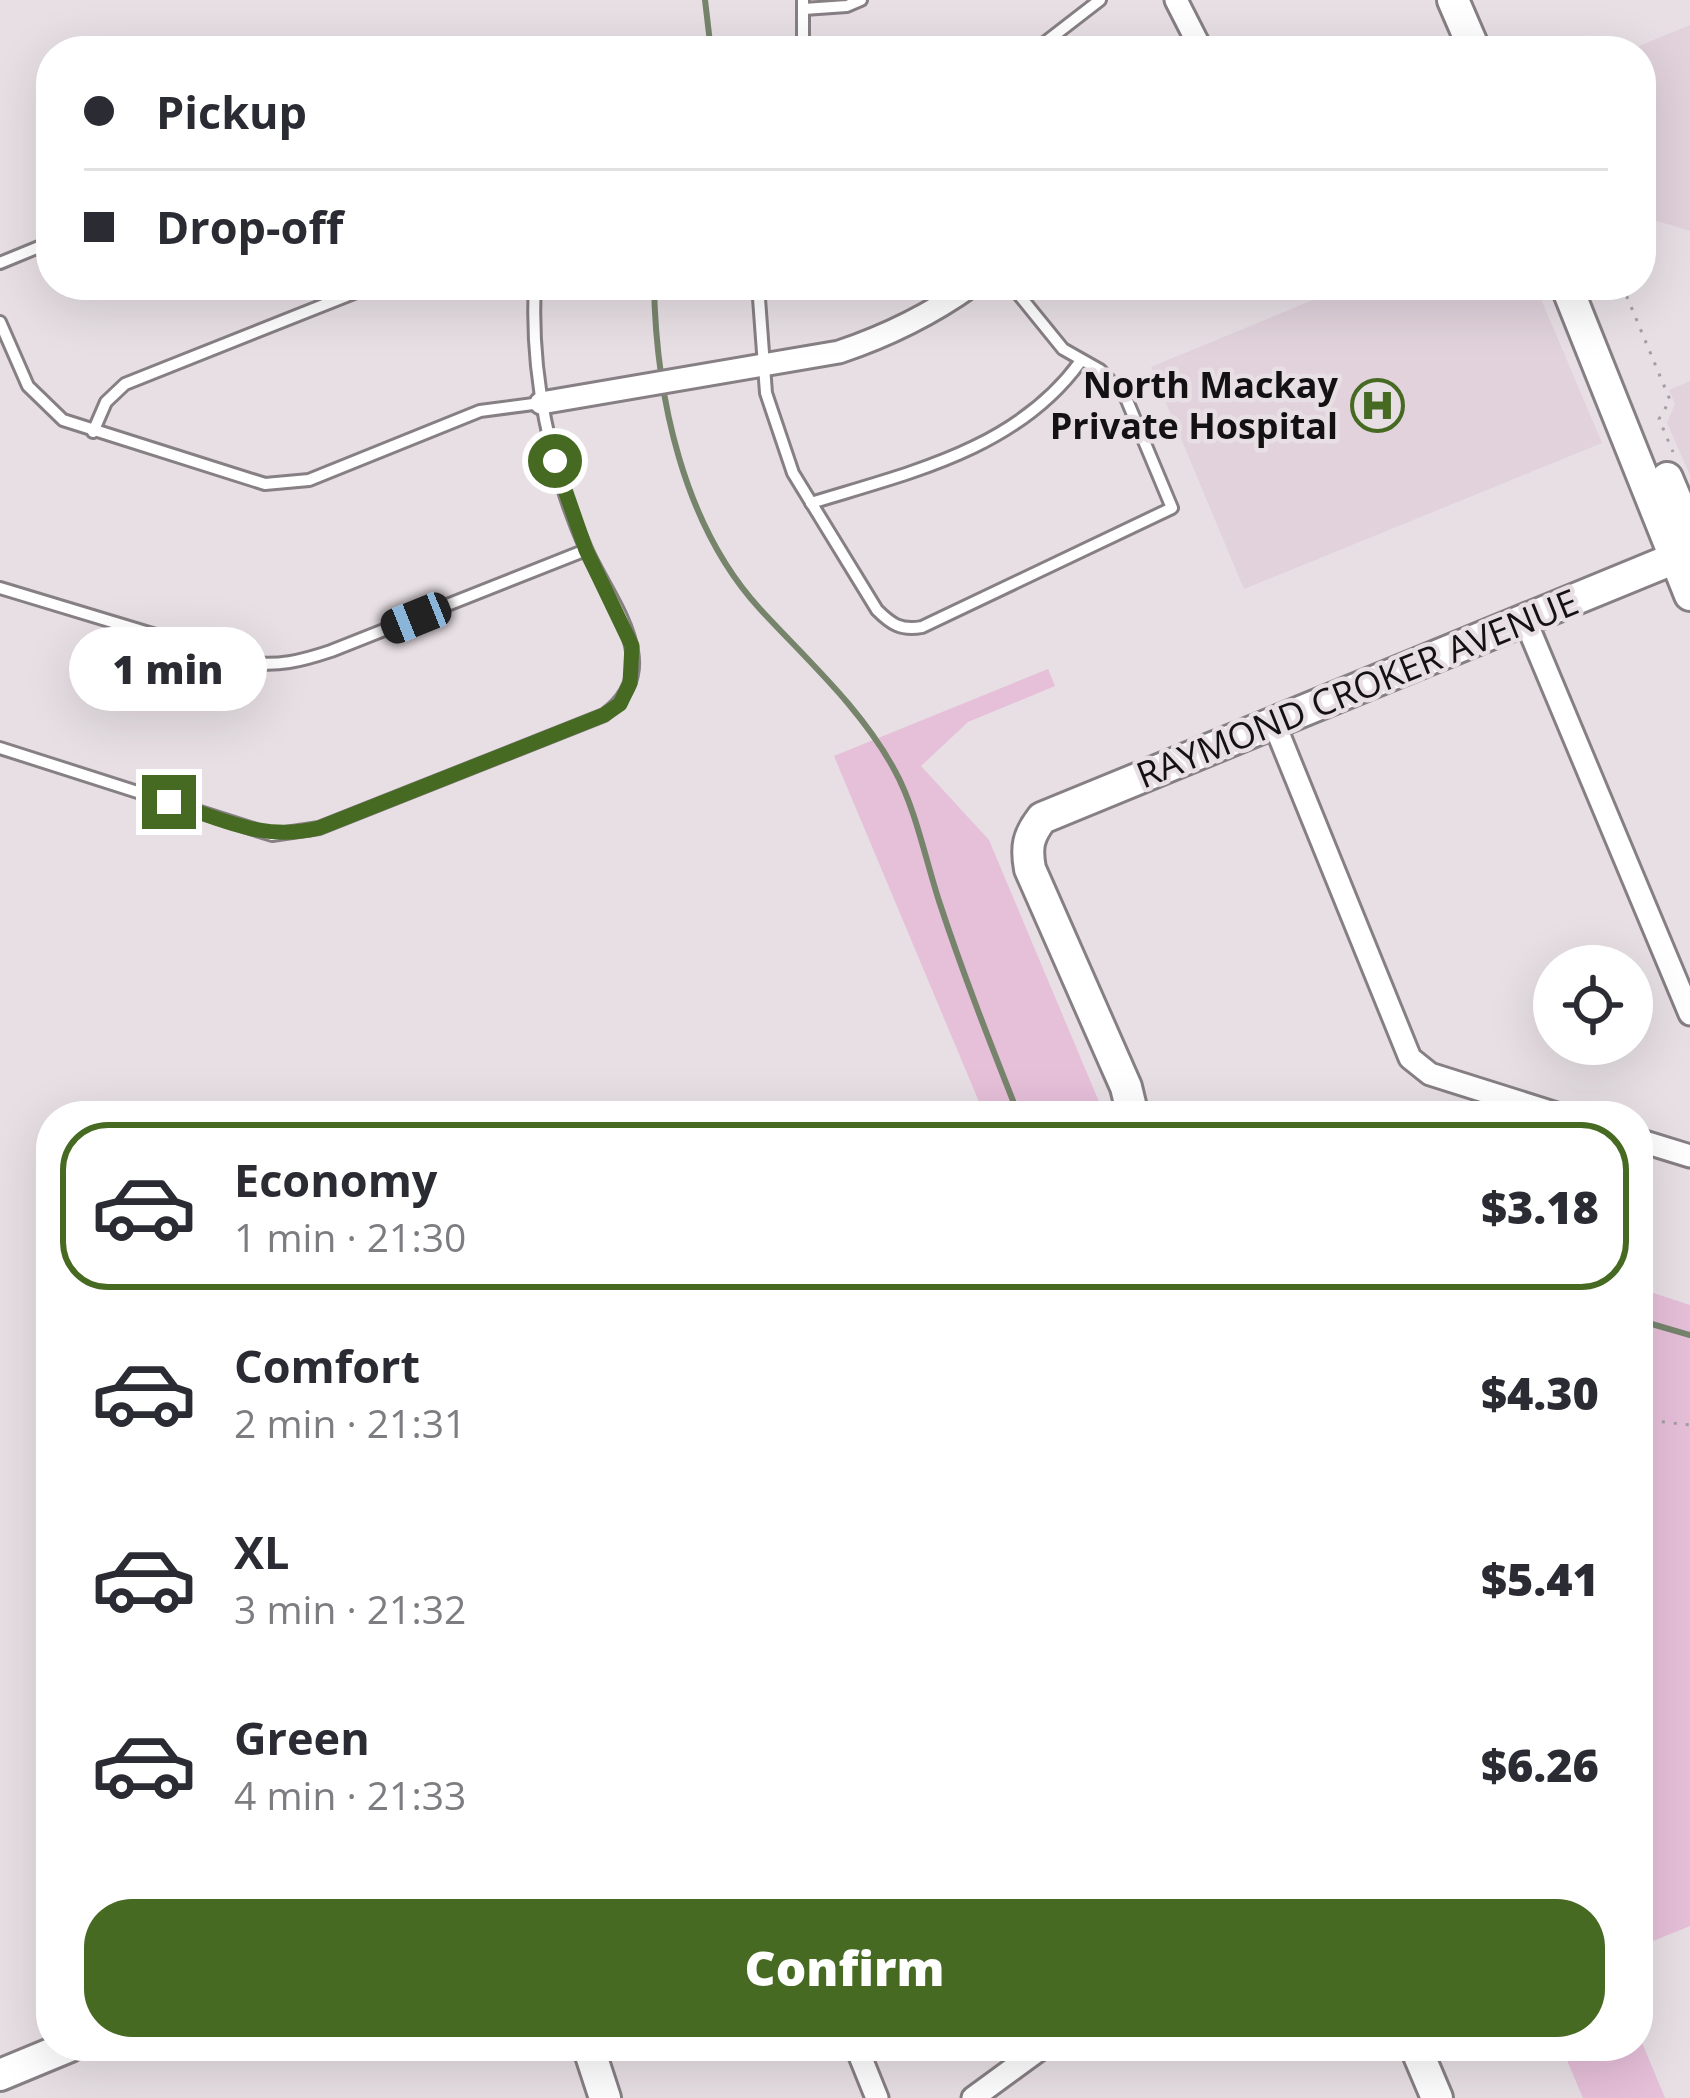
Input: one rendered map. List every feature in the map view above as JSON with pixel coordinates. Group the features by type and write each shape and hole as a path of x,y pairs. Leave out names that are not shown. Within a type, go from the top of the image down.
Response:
{"street":[{"path":"1176,0 1194,36"},
{"path":"1454,0 1469,36"},
{"path":"541,403 839,352 882,338 951,300"},
{"path":"1572,300 1662,519 1685,548"},
{"path":"1591,300 1685,548 1690,595"},
{"name":"RAYMOND CROKER AVENUE","path":"1129,1101 1030,869 1030,834 1042,818 1526,622 1685,548"},
{"path":"1526,622 1690,1014"},
{"path":"1274,723 1410,1058 1430,1074 1516,1101"},
{"path":"1653,1145 1690,1156"},
{"path":"0,2075 36,2060"},
{"path":"592,2061 600,2096"},
{"path":"862,2061 878,2098"},
{"path":"973,2098 1024,2061"},
{"path":"1421,2061 1437,2098"}],"lane":[{"path":"803,36 804,5 848,6 860,0"},
{"path":"1053,36 1100,0"},
{"path":"0,263 36,248"},
{"path":"93,432 106,402 125,384 336,300"},
{"path":"0,748 272,835 319,828 604,715 620,704 630,683 632,646 586,550 555,461 541,403 536,300"},
{"path":"759,300 766,393 793,473 877,610 891,624 909,630 1172,508 1126,398 1100,370 1080,362 1046,331 1022,300"},
{"path":"0,322 21,374 37,398 63,420 251,481 286,484 309,480 481,411 541,403"},
{"path":"811,503 917,472 991,439 1056,389 1080,362"},
{"path":"0,588 271,666 332,651 586,550"}],"path":[{"path":"1628,300 1670,400 1659,419 1674,455"},
{"path":"1653,1421 1690,1425"}],"shaded area":[{"path":"1690,25 1690,231 1656,221 1656,39"},
{"name":"North Mackay Private Hospital","path":"1313,300 1541,300 1602,443 1244,589 1151,367"},
{"path":"1690,381 1690,475 1667,423 1675,404 1669,390"},
{"path":"1048,669 1055,686 968,722 921,766 989,840 1099,1101 979,1101 834,756"},
{"path":"1653,1293 1690,1305 1690,1926 1653,1941"},
{"path":"1567,2061 1650,2061 1665,2098 1583,2098"}],"waterway":[{"path":"705,0 709,36"},
{"path":"655,300 668,414 693,499 733,576 850,706 895,771 1013,1101"},
{"path":"1653,1324 1690,1335"}],"place":[{"name":"North Mackay Private Hospital","path":"1377,405"}],"route":[{"path":"169,802 272,835 293,834 319,828 604,715 620,704 634,665 632,646 586,550 555,461"}]}
